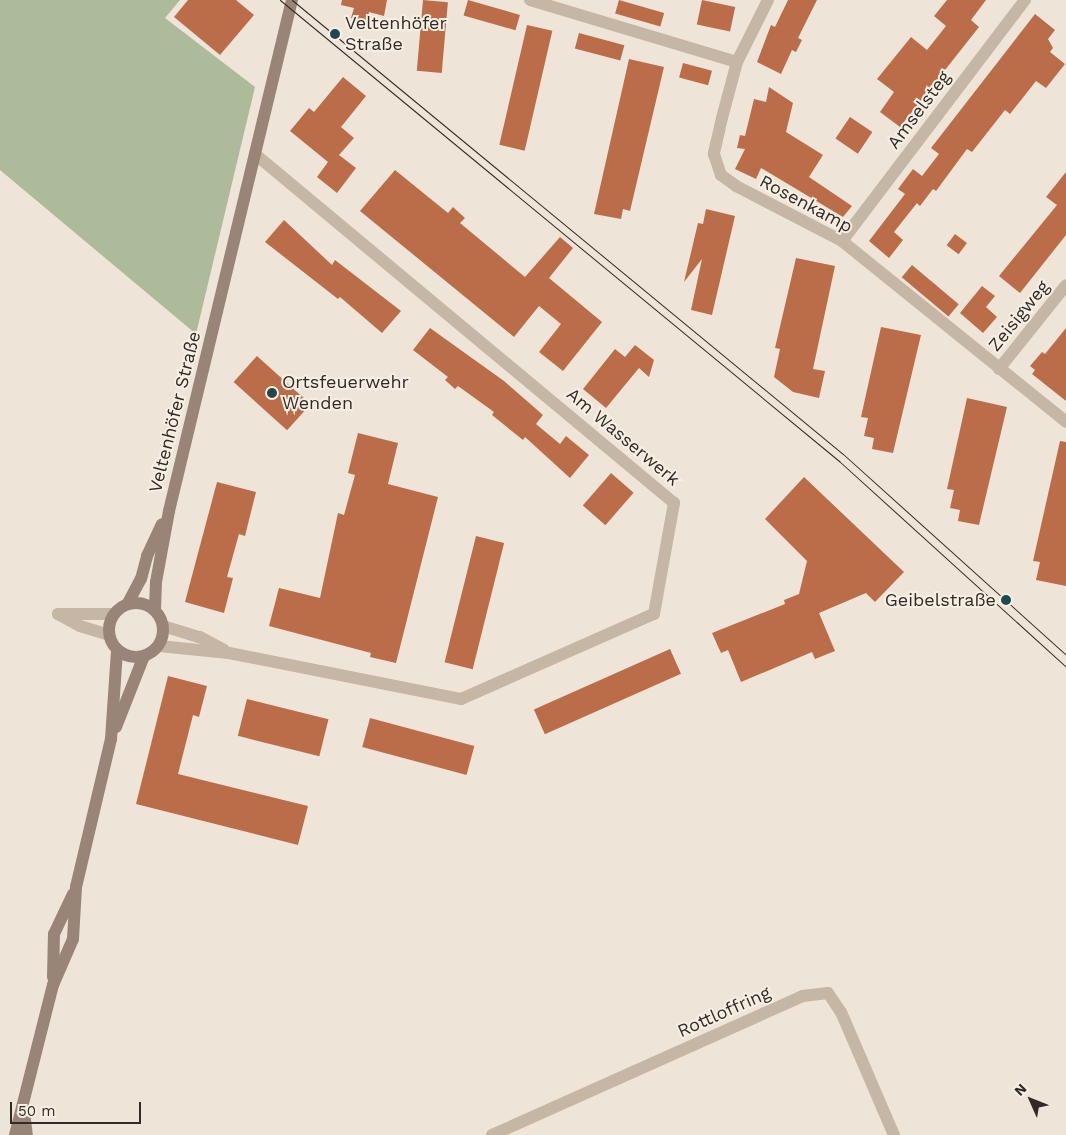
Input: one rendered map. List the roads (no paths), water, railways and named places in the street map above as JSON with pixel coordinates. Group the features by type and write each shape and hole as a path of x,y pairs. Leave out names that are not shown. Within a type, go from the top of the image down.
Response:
{"street":[{"name":"Veltenhöfer Straße","path":"163,626 155,610 156,582 169,511 292,0"},
{"path":"530,0 737,62"},
{"name":"Rosenkamp","path":"768,0 737,62 714,154 715,166 721,175 736,186 842,241 1066,422"},
{"name":"Amselsteg","path":"842,241 1025,0"},
{"name":"Am Wasserwerk","path":"228,653 461,699 654,614 674,503 256,155"},
{"name":"Zeisigweg","path":"999,369 1066,285"},
{"name":"Veltenhöfer Straße","path":"113,614 128,603 142,580 147,556 169,511"},
{"path":"128,603 147,604 155,610"},
{"path":"109,635 80,626 58,614 113,614 109,635 117,650 112,739"},
{"path":"159,646 163,626 200,637 228,653"},
{"path":"117,650 135,657 144,656 159,646 228,653"},
{"path":"15,1135 24,1107 53,985 73,939 76,887 112,739 144,656"},
{"path":"53,985 54,934 76,887"},
{"name":"Rottloffring","path":"492,1135 803,996 828,993 841,1012 894,1135"},
{"path":"24,1107 27,1135"}],"tram line":[{"path":"280,0 839,461 1066,667"},
{"path":"292,0 843,454 1066,655"}],"place":[{"name":"Veltenhöfer Straße","path":"335,34"},
{"name":"Ortsfeuerwehr Wenden","path":"272,393"},
{"name":"Geibelstraße","path":"1006,600"}]}
